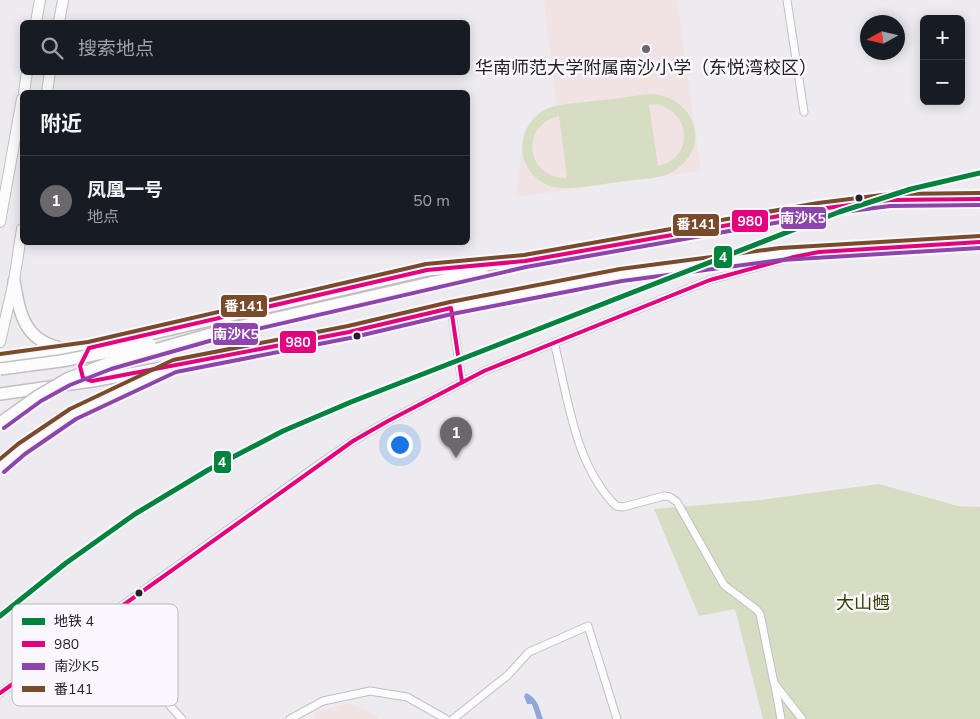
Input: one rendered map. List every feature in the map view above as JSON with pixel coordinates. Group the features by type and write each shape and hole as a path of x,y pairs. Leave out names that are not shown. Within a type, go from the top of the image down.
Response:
{"main road":[{"path":"36,20 40,0"},
{"path":"59,20 63,0"},
{"path":"24,90 27,75"},
{"path":"47,90 50,75"},
{"path":"0,222 20,110"},
{"path":"0,368 61,361 225,330 525,261 819,209 890,200 980,199"},
{"path":"0,342 14,281 20,242"},
{"path":"0,394 92,381 174,366 349,332 451,308 621,274 780,254 980,242"},
{"path":"0,360 75,351 427,270 525,261"},
{"path":"14,281 20,313 31,332 40,341 56,348 75,351"},
{"path":"0,423 67,378 109,363 225,330"},
{"path":"89,348 80,362 80,371 83,378 92,381"},
{"path":"0,467 27,444 74,414 174,366"}],"street":[{"path":"787,0 804,112"},
{"path":"124,604 353,441 462,382 554,342 710,280 794,256 819,252"},
{"path":"451,308 462,382"},
{"path":"554,342 577,439 597,483 616,506 623,507 664,496 670,497 677,502 724,585 760,614 781,719"},
{"path":"454,719 508,675 529,652 588,626 618,719"},
{"path":"774,683 802,719"},
{"path":"0,693 12,684"},
{"path":"290,719 323,701 370,691 407,697 446,719"},
{"path":"170,706 182,719"}],"shaded area":[{"name":"华南师范大学附属南沙小学（东悦湾校区）","path":"544,0 677,0 701,171 516,197 525,131 542,111 557,106"},
{"path":"350,703 379,716 378,719 316,719 314,713"}],"green space":[{"path":"649,94 663,96 676,102 685,110 692,121 695,132 694,145 689,156 674,171 651,178 560,188 541,182 529,170 523,155 523,140 529,125 540,112 559,105","holes":["656,104 668,109 677,116 682,125 684,135 683,145 678,154 670,161 658,166 649,105","559,116 567,178 553,176 543,170 536,161 533,151 533,140 538,130 546,121"]},
{"name":"大山乸","path":"879,484 958,506 980,507 980,719 763,719 735,609 699,616 654,509 761,500"}],"water":[{"path":"526,693 536,701 543,719 537,719 532,704 527,704 524,696"}],"metro line":[{"name":"4","path":"15,604 66,563 135,514 208,470 283,431 351,402 839,212 911,189 980,173"},
{"name":"4","path":"0,616 12,606"}],"transit line":[{"name":"番141","path":"0,354 88,342 426,264 524,255 818,203 890,194 980,193"},
{"name":"980","path":"462,382 451,308 349,332 92,381 83,378 80,366 89,348 427,270 525,261 819,209 890,200 980,199"},
{"name":"南沙K5","path":"4,428 41,401 70,385 111,369 227,336 526,267 820,215 890,206 980,205"},
{"name":"番141","path":"0,459 18,444 70,409 173,360 348,326 450,302 620,269 780,248 980,236"},
{"name":"980","path":"125,604 353,441 484,371 710,280 794,257 819,252 980,242"},
{"name":"南沙K5","path":"4,472 25,454 76,419 176,372 350,338 452,314 622,281 781,260 980,248"},
{"name":"980","path":"0,693 12,684"}],"place":[{"name":"华南师范大学附属南沙小学（东悦湾校区）","path":"646,49"},
{"name":"凤凰一号","path":"456,458"}]}
